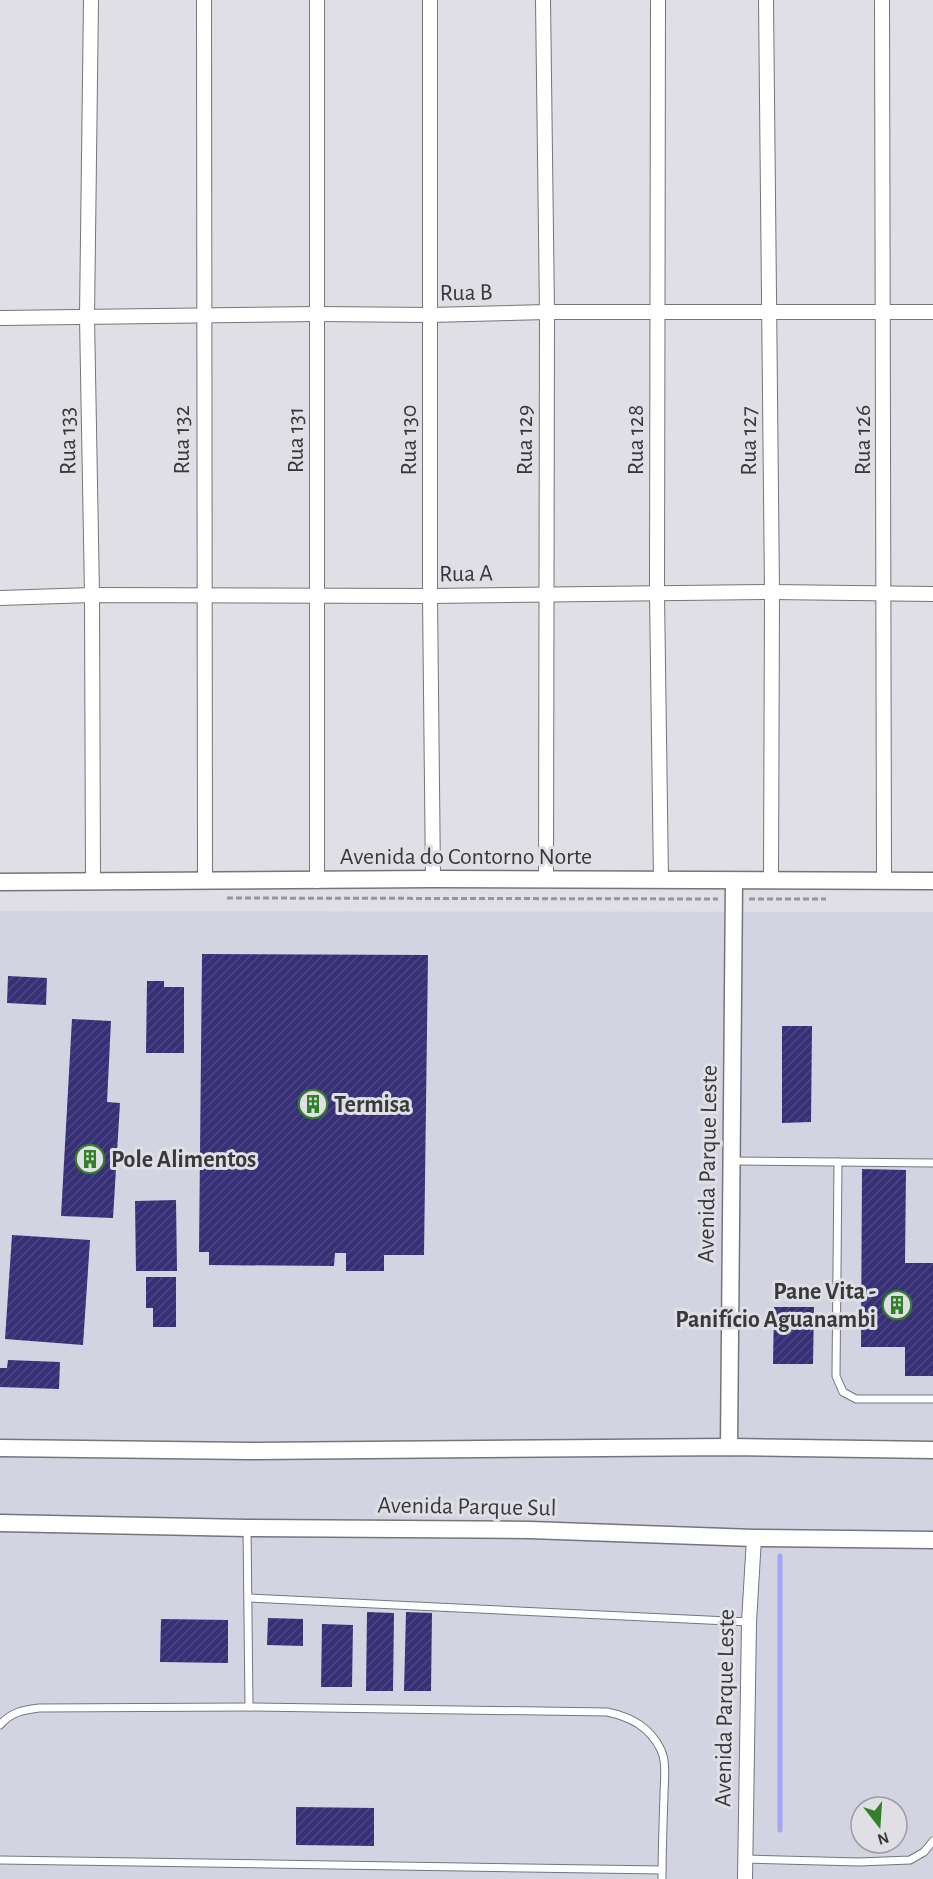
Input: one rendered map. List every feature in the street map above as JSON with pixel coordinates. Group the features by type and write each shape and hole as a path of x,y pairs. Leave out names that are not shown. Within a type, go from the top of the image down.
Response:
{"street":[{"name":"Rua 133","path":"91,0 87,317 92,595 93,881"},
{"name":"Rua 132","path":"204,0 205,880"},
{"name":"Rua 131","path":"317,0 317,880"},
{"name":"Rua 130","path":"430,0 430,596 433,879"},
{"name":"Rua 129","path":"543,0 547,312 546,880"},
{"name":"Rua 128","path":"658,0 657,594 661,880"},
{"name":"Rua 127","path":"766,0 772,592 771,881"},
{"name":"Rua 126","path":"882,0 884,880"},
{"name":"Rua B","path":"0,318 547,312 933,312"},
{"name":"Rua A","path":"0,597 772,592 933,594"},
{"name":"Avenida do Contorno Norte","path":"0,882 433,879 933,881"},
{"name":"Avenida Parque Leste","path":"729,1447 734,882"},
{"path":"0,1448 250,1451 729,1447 933,1450"},
{"name":"Avenida Parque Sul","path":"0,1523 530,1530 754,1538 933,1540"},
{"name":"Avenida Parque Leste","path":"745,1879 749,1622 754,1538"}],"lane":[{"path":"731,1161 933,1163"},
{"path":"838,1162 836,1376 843,1392 856,1398 933,1399"},
{"path":"247,1528 249,1707"},
{"path":"249,1598 749,1622"},
{"path":"0,1725 7,1717 23,1710 39,1708 249,1707 607,1712 626,1716 653,1737 662,1752 664,1772 662,1879"},
{"path":"745,1859 859,1862 910,1860 924,1852 933,1841"},
{"path":"0,1860 662,1870"}],"path":[{"path":"225,898 827,899"}],"shaded area":[{"path":"0,911 933,912 933,1879 0,1879"}],"building":[{"name":"Termisa","path":"202,954 428,955 424,1255 384,1255 384,1271 346,1271 346,1253 335,1253 334,1266 209,1265 209,1252 199,1252"},
{"path":"8,976 47,978 46,1005 7,1003"},
{"path":"147,981 164,981 164,987 184,987 184,1053 146,1053"},
{"name":"Pole Alimentos","path":"72,1019 111,1021 107,1102 120,1103 113,1218 61,1216"},
{"path":"782,1026 812,1026 811,1122 782,1123"},
{"name":"Pane Vita - Panifício Aguanambi","path":"862,1169 906,1170 905,1263 933,1263 933,1376 905,1376 905,1347 861,1347"},
{"path":"176,1200 177,1271 136,1271 135,1201"},
{"name":"Pole Alimentos","path":"12,1235 90,1240 83,1345 5,1339"},
{"path":"146,1277 176,1277 176,1327 153,1327 153,1308 146,1308"},
{"path":"774,1307 814,1307 813,1364 773,1364"},
{"path":"8,1360 60,1362 59,1389 0,1387 0,1368 7,1368"},
{"path":"367,1612 394,1613 393,1691 366,1691"},
{"path":"406,1612 432,1613 431,1691 404,1691"},
{"path":"268,1618 303,1619 303,1646 267,1645"},
{"path":"161,1619 228,1620 228,1663 160,1662"},
{"path":"322,1624 353,1625 352,1687 321,1687"},
{"path":"296,1807 374,1808 374,1846 296,1845"}],"waterway":[{"path":"780,1556 780,1830"}],"place":[{"name":"Termisa","path":"313,1104"},
{"name":"Pole Alimentos","path":"90,1159"},
{"name":"Pane Vita - Panifício Aguanambi","path":"897,1305"}]}
